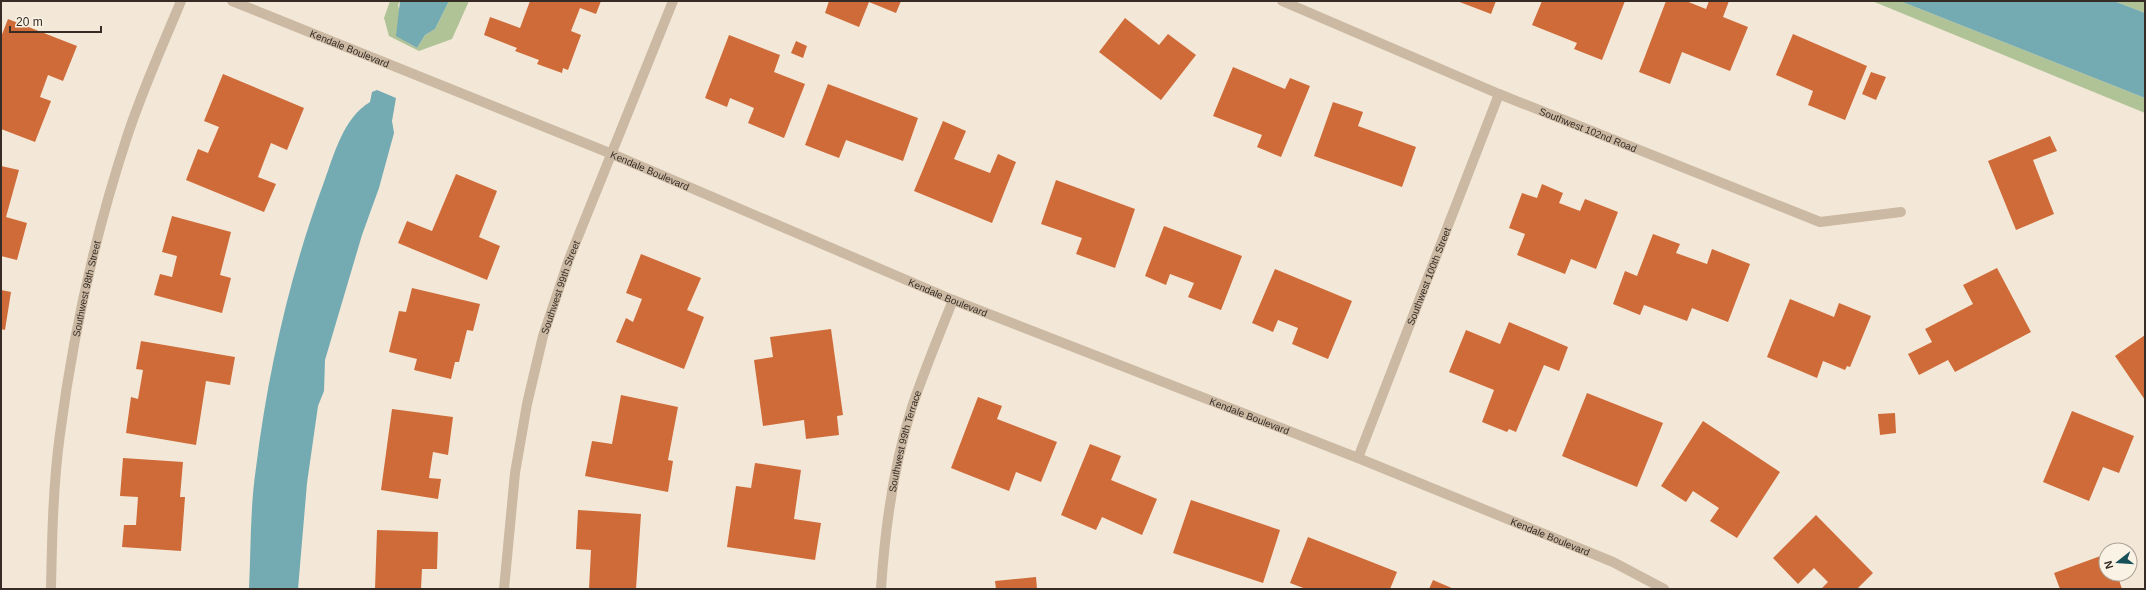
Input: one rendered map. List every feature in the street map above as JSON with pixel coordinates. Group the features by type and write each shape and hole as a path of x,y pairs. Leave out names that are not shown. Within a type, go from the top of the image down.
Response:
{"street":[{"name":"Southwest 98th Street","path":"51,589 54,498 59,435 78,321 110,191 126,138 181,1"},
{"name":"Kendale Boulevard","path":"232,1 612,154 953,300 1358,458 1613,562 1664,589"},
{"name":"Southwest 99th Street","path":"504,589 515,473 527,404 543,336 569,259 673,1"},
{"name":"Southwest 102nd Road","path":"1282,1 1499,94 1820,222 1901,212"},
{"name":"Southwest 100th Street","path":"1358,458 1499,94"},
{"name":"Southwest 99th Terrace","path":"880,589 884,538 898,458 912,407 953,300"}],"green space":[{"path":"390,1 400,1 398,5 408,43 417,48 425,35 435,29 449,1 469,1 452,39 419,51 389,36 384,18"},
{"path":"1872,1 1900,1 2145,98 2145,113"},
{"path":"2114,1 2145,1 2145,13"}],"water":[{"path":"400,1 449,1 435,29 425,35 417,48 396,36"},
{"path":"1900,1 2114,1 2145,13 2145,98"},
{"path":"377,90 396,98 392,121 394,133 379,188 362,235 325,360 324,391 318,406 307,483 298,589 249,589 254,483 261,432 274,359 291,287 312,217 341,138 353,117 370,102 372,92"}],"building":[{"path":"530,1 601,1 596,14 580,8 571,31 581,35 568,70 563,68 562,73 537,64 539,60 515,51 517,48 484,35 490,17 520,28"},
{"path":"829,1 901,1 896,13 869,2 859,27 825,13"},
{"path":"1457,1 1496,1 1491,14"},
{"path":"1542,1 1625,1 1602,60 1574,49 1577,43 1532,25"},
{"path":"1666,1 1686,1 1706,9 1709,1 1729,1 1723,17 1748,27 1730,71 1682,52 1670,84 1639,72"},
{"path":"1125,18 1159,45 1168,34 1196,55 1161,100 1099,52"},
{"path":"8,19 77,46 63,81 48,75 40,97 51,101 35,142 1,129 1,37"},
{"path":"1793,34 1867,66 1845,120 1808,105 1813,91 1776,75"},
{"path":"729,35 780,55 774,72 805,84 784,138 748,123 754,108 730,98 727,107 705,98"},
{"path":"796,41 807,46 803,58 791,53"},
{"path":"1233,67 1285,89 1290,78 1310,86 1281,157 1257,147 1262,135 1213,116"},
{"path":"1871,72 1886,77 1876,100 1862,94"},
{"path":"223,74 304,108 287,150 271,143 258,177 276,184 264,212 186,180 198,149 208,153 219,127 204,121"},
{"path":"828,84 918,118 903,161 846,140 839,158 805,145"},
{"path":"1333,102 1363,112 1358,126 1416,147 1402,187 1314,156"},
{"path":"943,121 966,131 954,159 990,173 998,154 1016,162 992,223 914,191"},
{"path":"2050,136 2057,151 2033,160 2054,214 2016,230 1988,161"},
{"path":"1,166 19,170 6,217 27,223 17,260 1,256"},
{"path":"456,174 497,191 479,237 500,246 487,280 398,243 407,221 432,231"},
{"path":"1056,180 1135,209 1115,268 1076,254 1082,238 1041,224"},
{"path":"1542,184 1563,193 1559,203 1580,211 1585,199 1618,212 1596,269 1571,259 1565,274 1517,255 1525,234 1509,228 1522,193 1537,198"},
{"path":"172,216 231,232 220,275 231,278 222,313 154,295 160,274 172,277 177,256 162,252"},
{"path":"1164,226 1242,256 1221,310 1188,297 1194,283 1170,274 1166,285 1145,276"},
{"path":"1653,234 1680,244 1676,253 1707,264 1712,249 1750,264 1728,322 1692,308 1687,321 1644,305 1640,315 1613,304 1625,271 1637,276"},
{"path":"641,254 701,278 687,310 704,317 684,369 616,342 626,318 633,322 642,299 626,293"},
{"path":"1997,268 2031,332 1955,372 1948,360 1919,375 1908,354 1932,342 1925,329 1973,304 1963,285"},
{"path":"1275,269 1352,301 1328,359 1292,344 1298,328 1278,320 1273,332 1252,323"},
{"path":"412,288 480,304 473,331 467,330 459,362 455,362 451,379 414,370 417,359 389,352 399,311 406,312"},
{"path":"1,290 11,292 5,330 1,329"},
{"path":"1790,299 1834,317 1839,303 1871,316 1850,367 1847,366 1845,370 1823,361 1817,378 1767,357"},
{"path":"1509,322 1568,347 1559,371 1544,365 1516,432 1509,429 1507,432 1482,422 1494,390 1449,372 1466,330 1500,344"},
{"path":"831,329 843,415 837,416 839,435 806,439 804,420 763,426 754,360 773,357 770,337"},
{"path":"2145,335 2145,400 2115,356"},
{"path":"141,341 235,357 230,385 206,381 196,445 126,433 131,397 138,399 143,370 136,369"},
{"path":"1587,393 1663,423 1637,487 1562,456"},
{"path":"621,395 678,407 668,460 673,461 668,492 585,476 592,441 612,444"},
{"path":"978,397 1002,406 997,419 1057,442 1041,482 1016,472 1009,491 951,468"},
{"path":"392,409 453,417 448,455 433,452 429,478 441,479 438,499 381,490"},
{"path":"2072,411 2134,436 2119,473 2103,467 2089,501 2043,482"},
{"path":"1895,413 1896,433 1880,435 1878,414"},
{"path":"1703,421 1780,472 1737,538 1710,521 1719,508 1693,491 1686,502 1661,486"},
{"path":"1090,444 1121,456 1111,480 1157,499 1142,535 1102,517 1096,530 1061,515"},
{"path":"123,458 183,462 180,497 185,497 181,551 122,547 124,525 136,525 138,497 120,496"},
{"path":"755,463 801,470 794,519 821,523 815,560 727,547 736,486 751,488"},
{"path":"1191,500 1280,530 1263,583 1173,553"},
{"path":"578,510 641,514 636,589 589,589 591,550 576,549"},
{"path":"1816,515 1873,573 1857,589 1821,589 1828,582 1814,568 1798,584 1773,558"},
{"path":"377,530 438,532 437,569 422,569 421,589 375,589"},
{"path":"1308,537 1397,572 1390,589 1306,589 1290,583"},
{"path":"2098,557 2098,582 2120,582 2122,589 2060,589 2054,573"},
{"path":"1036,577 1037,589 996,589 995,581"},
{"path":"1433,580 1454,589 1429,589"}]}
